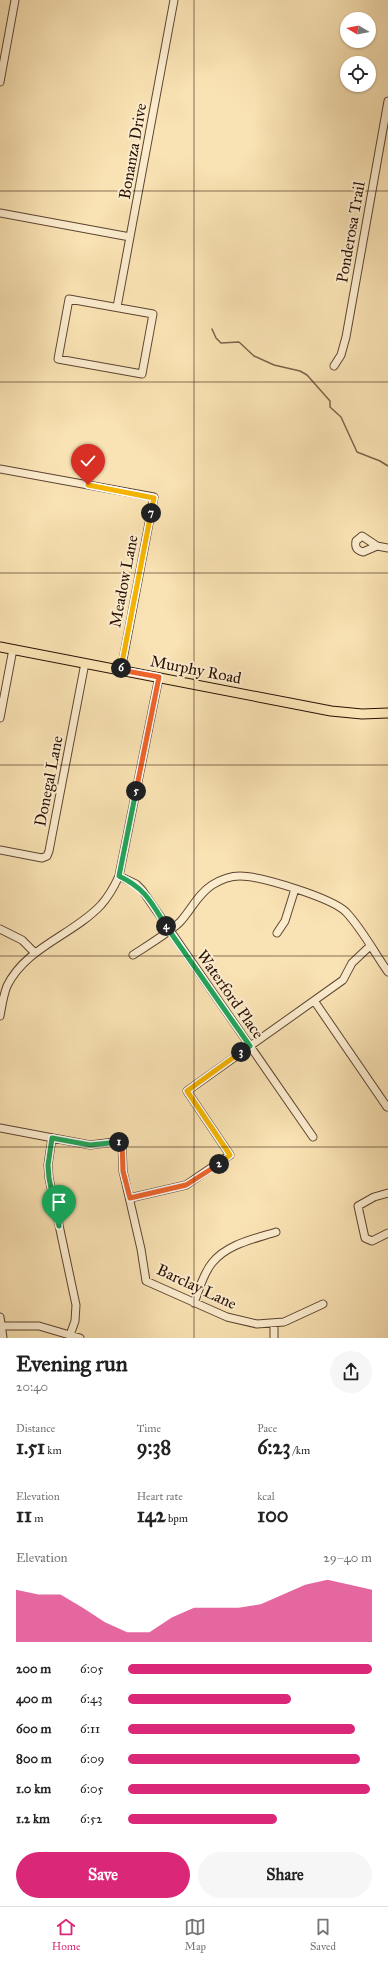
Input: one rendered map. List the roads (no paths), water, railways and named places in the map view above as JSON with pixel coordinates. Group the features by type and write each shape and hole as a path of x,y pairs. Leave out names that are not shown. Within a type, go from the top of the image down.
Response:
{"main road":[{"name":"Murphy Road","path":"0,647 331,711 362,714 388,713"}],"street":[{"path":"0,82 15,0"},
{"name":"Bonanza Drive","path":"117,307 174,0"},
{"name":"Ponderosa Trail","path":"334,366 341,355 344,342 388,101"},
{"path":"0,213 130,237"},
{"path":"69,299 117,307 152,314 142,374 58,358 69,299"},
{"name":"Meadow Lane","path":"0,469 154,498 121,670"},
{"path":"377,546 388,548"},
{"path":"0,718 13,649"},
{"name":"Donegal Lane","path":"0,850 42,858 47,856 50,851 85,663"},
{"path":"0,1016 4,995 13,977 35,953 100,906 114,887 119,876 159,677"},
{"name":"Waterford Place","path":"119,876 136,884 142,890 313,1137"},
{"path":"132,955 178,924 204,892 225,878 240,876 259,878 323,899 343,909 388,972"},
{"path":"277,933 285,921 295,890"},
{"path":"0,929 22,940 35,953"},
{"path":"130,1198 186,1185 230,1155 187,1091 315,1002 343,980 352,963 370,946"},
{"path":"315,1002 387,1107"},
{"path":"0,1128 52,1138 48,1165 49,1178 76,1305 75,1321 70,1335"},
{"name":"Barclay Lane","path":"52,1138 90,1145 122,1141 123,1171 130,1198 146,1281 194,1303 239,1321 257,1324 274,1324 284,1322 323,1304"},
{"path":"388,1193 374,1197 358,1206 365,1238 375,1240 388,1233"},
{"path":"194,1303 212,1263 223,1253 236,1245 276,1232"},
{"path":"0,1317 3,1338"},
{"path":"274,1324 274,1338"},
{"path":"2,1326 39,1326 80,1338"}],"waterway":[{"path":"212,329 216,338 221,343 239,342 254,356 274,365 300,371 307,375 330,401 330,407 341,417 357,452 380,461 388,466"}]}
